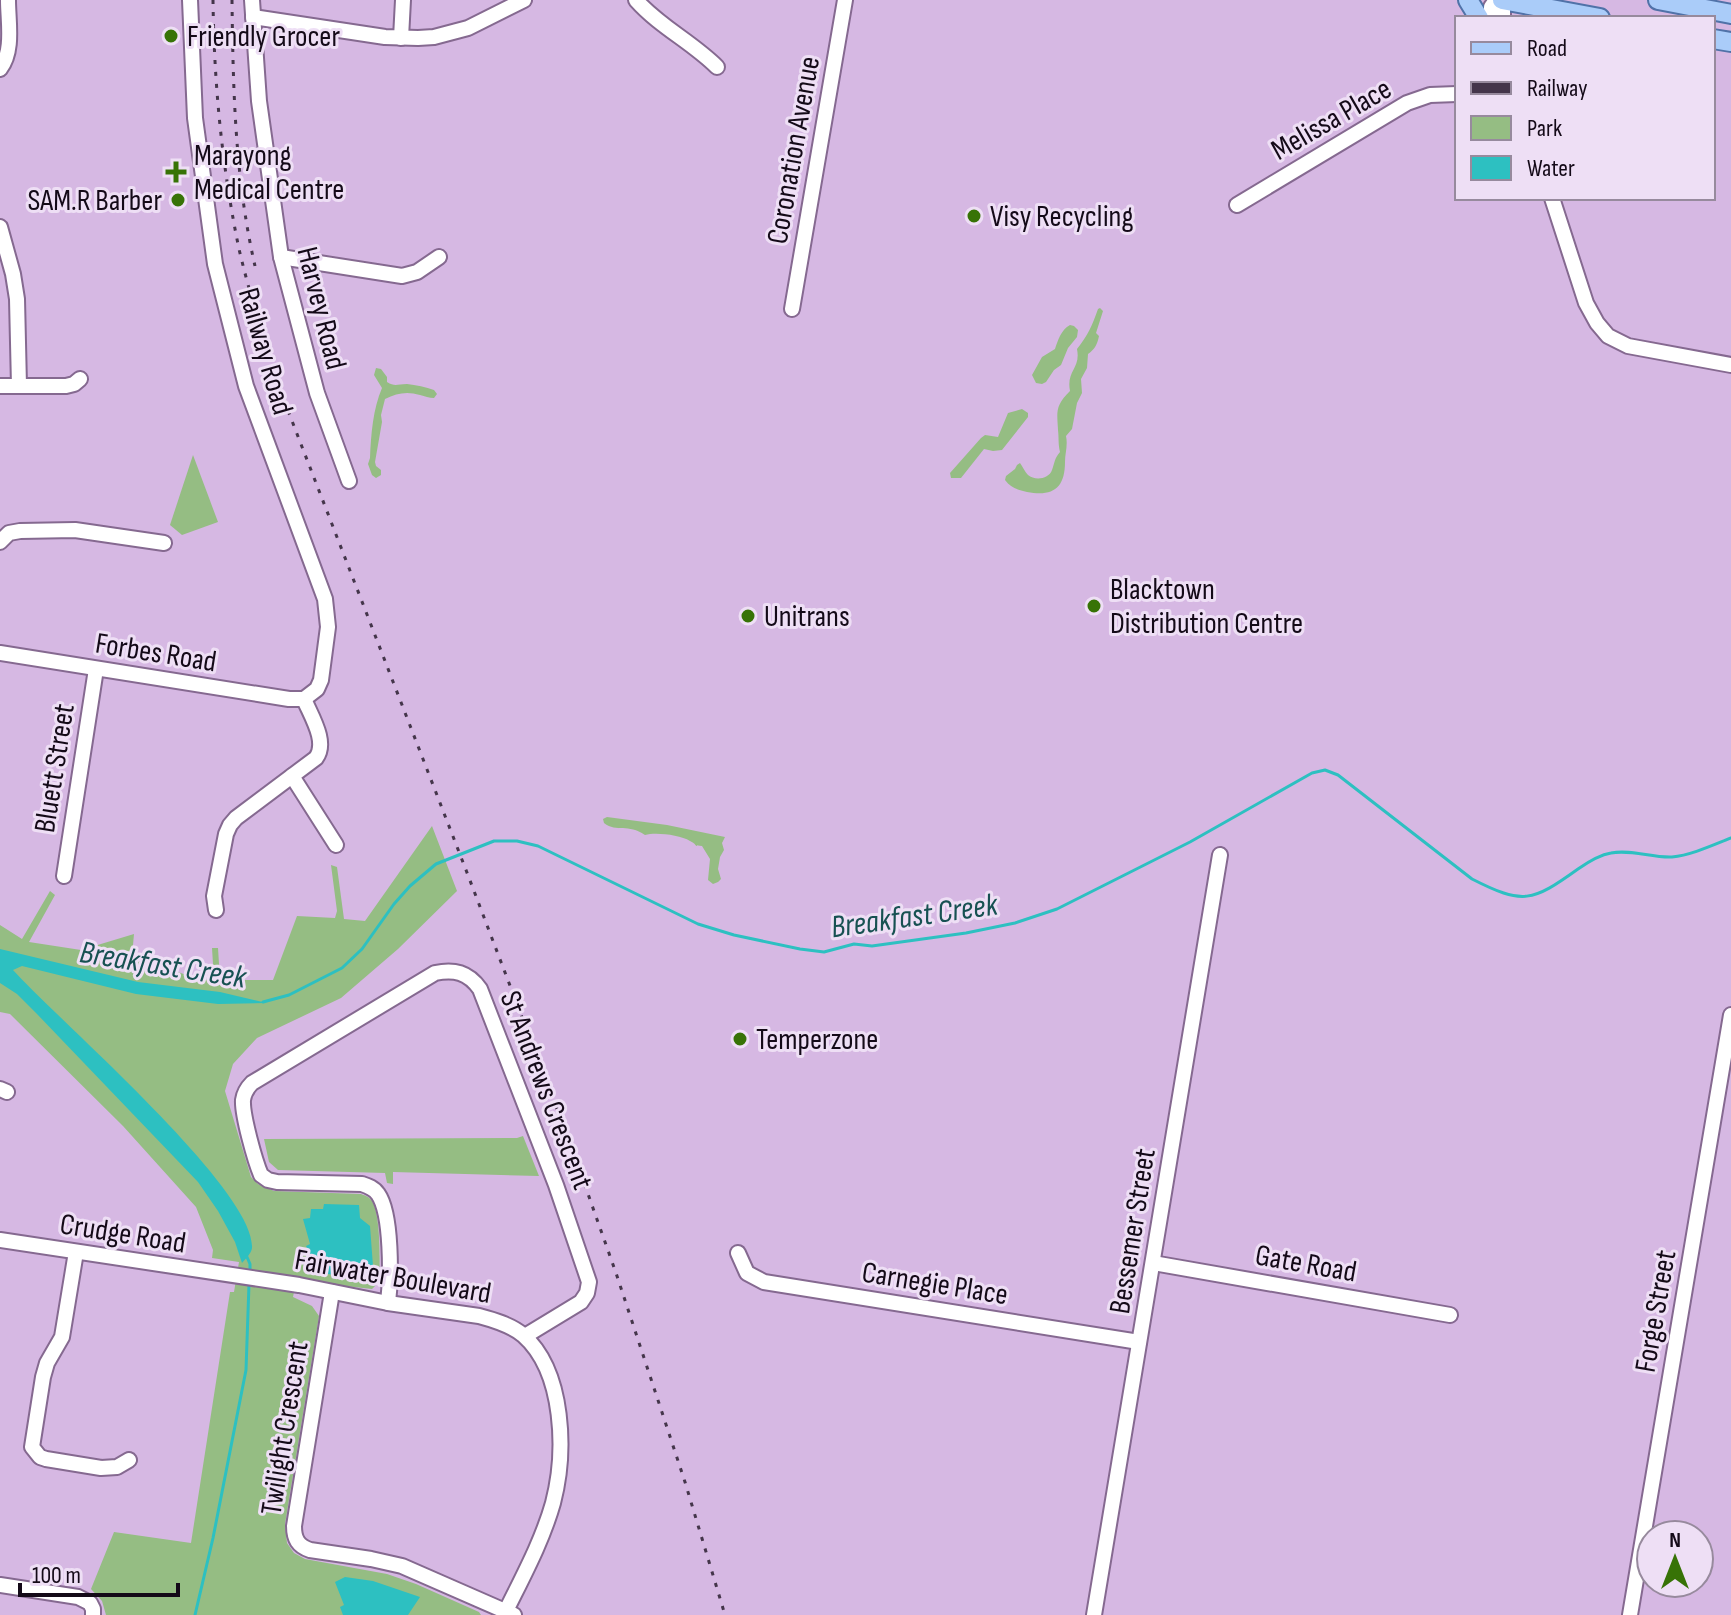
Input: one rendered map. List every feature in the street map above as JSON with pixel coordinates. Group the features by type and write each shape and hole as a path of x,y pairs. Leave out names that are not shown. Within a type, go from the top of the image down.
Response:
{"main road":[{"path":"1499,0 1589,16"},
{"path":"1658,0 1731,14"}],"street":[{"path":"0,69 7,60 8,0"},
{"name":"Railway Road","path":"190,0 195,118 215,264 246,386 325,599 328,616 321,680 317,689 304,699"},
{"name":"Harvey Road","path":"252,0 259,101 281,257 317,393 349,481"},
{"path":"401,38 403,0"},
{"path":"253,17 401,38 434,37 451,34 483,21 524,0"},
{"path":"636,0 647,13 717,67"},
{"name":"Coronation Avenue","path":"792,309 845,0"},
{"name":"Melissa Place","path":"1237,205 1407,103 1430,95 1455,94"},
{"path":"1553,200 1586,303 1608,336 1628,346 1731,365"},
{"path":"0,227 17,299 19,386"},
{"path":"281,257 402,276 417,272 439,257"},
{"path":"0,386 66,386 80,379"},
{"path":"0,542 9,533 20,531 75,530 164,543"},
{"name":"Forbes Road","path":"0,653 304,699"},
{"name":"Bluett Street","path":"64,876 96,669"},
{"path":"216,910 214,896 230,825 321,752 320,740 304,699"},
{"path":"292,776 336,845"},
{"name":"Bessemer Street","path":"1094,1615 1220,855"},
{"name":"St Andrews Crescent","path":"388,1303 390,1254 380,1196 370,1186 362,1184 277,1182 261,1175 247,1124 244,1097 252,1083 435,973 456,971 473,979 480,989 556,1185 589,1282 581,1302 525,1336"},
{"name":"Forge Street","path":"1630,1615 1731,1015"},
{"name":"Crudge Road","path":"0,1240 238,1276"},
{"path":"76,1252 66,1321 62,1337 47,1363 28,1450 46,1459 101,1468 117,1467 129,1460"},
{"name":"Carnegie Place","path":"738,1253 747,1273 764,1282 1139,1342"},
{"name":"Gate Road","path":"1153,1263 1450,1315"},
{"name":"Fairwater Boulevard","path":"238,1276 493,1319 525,1336"},
{"name":"Twilight Crescent","path":"332,1292 294,1526 296,1539 310,1550 402,1566 508,1614"},
{"path":"508,1614 544,1531 559,1470 560,1436 553,1385 542,1360 525,1336"},
{"path":"0,1585 78,1597 90,1603 93,1615"}],"green space":[{"path":"1100,308 1103,311 1096,333 1099,336 1088,354 1087,368 1081,379 1082,393 1072,429 1066,436 1063,478 1050,492 1027,492 1015,488 1005,480 1020,463 1034,478 1045,477 1052,470 1060,452 1058,409 1070,391 1077,349"},
{"path":"1070,325 1078,330 1077,337 1061,365 1046,382 1036,383 1032,375 1042,357 1055,349 1062,332"},
{"path":"376,368 381,369 390,384 421,386 437,394 434,398 402,393 385,399 375,462 381,475 376,478 368,464 382,388 374,375"},
{"path":"1022,409 1028,417 1002,450 984,449 961,478 951,478 950,473 981,438 985,435 998,437 1008,413"},
{"path":"193,455 218,522 182,535 170,525"},
{"path":"607,817 725,837 718,869 721,879 713,884 708,880 710,859 702,846 674,836 645,835 633,829 609,826 603,819"},
{"path":"432,826 457,891 398,949 341,998 257,1038 233,1064 225,1091 251,1177 258,1184 274,1191 361,1194 372,1201 377,1217 379,1282 372,1289 297,1277 293,1297 312,1306 319,1316 285,1524 287,1543 294,1553 305,1559 387,1574 416,1584 481,1615 106,1615 102,1601 91,1589 114,1532 191,1543 230,1292 234,1292 239,1262 212,1258 213,1250 196,1207 123,1126 10,1014 0,1012 0,925 22,939 50,891 55,895 29,942 81,950 134,934 132,956 198,979 214,980 212,948 218,948 220,980 273,980 297,916 335,918 337,911 331,865 337,867 344,919 365,921"},
{"path":"523,1136 539,1176 393,1172 393,1184 387,1183 385,1173 278,1170 269,1162 264,1139 517,1138"}],"water":[{"path":"0,949 138,982 220,992 267,1003 218,1004 136,994 22,966 13,970 190,1147 223,1187 245,1221 252,1248 242,1263 235,1242 198,1182 37,1014 17,994 0,983"},
{"path":"324,1204 359,1205 360,1218 370,1226 373,1266 371,1272 360,1280 318,1272 315,1258 306,1246 310,1244 303,1219 310,1218 311,1209 323,1209"},
{"path":"345,1577 373,1581 420,1597 408,1615 343,1615 340,1607 344,1605 335,1582"}],"waterway":[{"name":"Breakfast Creek","path":"263,1002 289,995 342,968 362,949 410,886 436,864 494,841 517,841 538,846 698,924 734,935 824,952 854,944 872,946 966,933 1015,923 1057,909 1190,842 1312,773 1325,770 1338,775 1472,879 1516,896 1538,894 1590,861 1607,854 1626,852 1672,857 1731,838"},
{"path":"247,1257 250,1272"},
{"path":"195,1615 246,1370 249,1284"}],"railway":[{"path":"213,0 217,94 228,187 243,267 274,372 571,1146 685,1482 725,1615"},
{"path":"232,0 239,167 255,266"}],"place":[{"name":"Friendly Grocer","path":"171,36"},
{"name":"Marayong Medical Centre","path":"176,172"},
{"name":"SAM.R Barber","path":"178,200"},
{"name":"Visy Recycling","path":"974,216"},
{"name":"Blacktown Distribution Centre","path":"1094,606"},
{"name":"Unitrans","path":"748,616"},
{"name":"Temperzone","path":"740,1039"}]}
